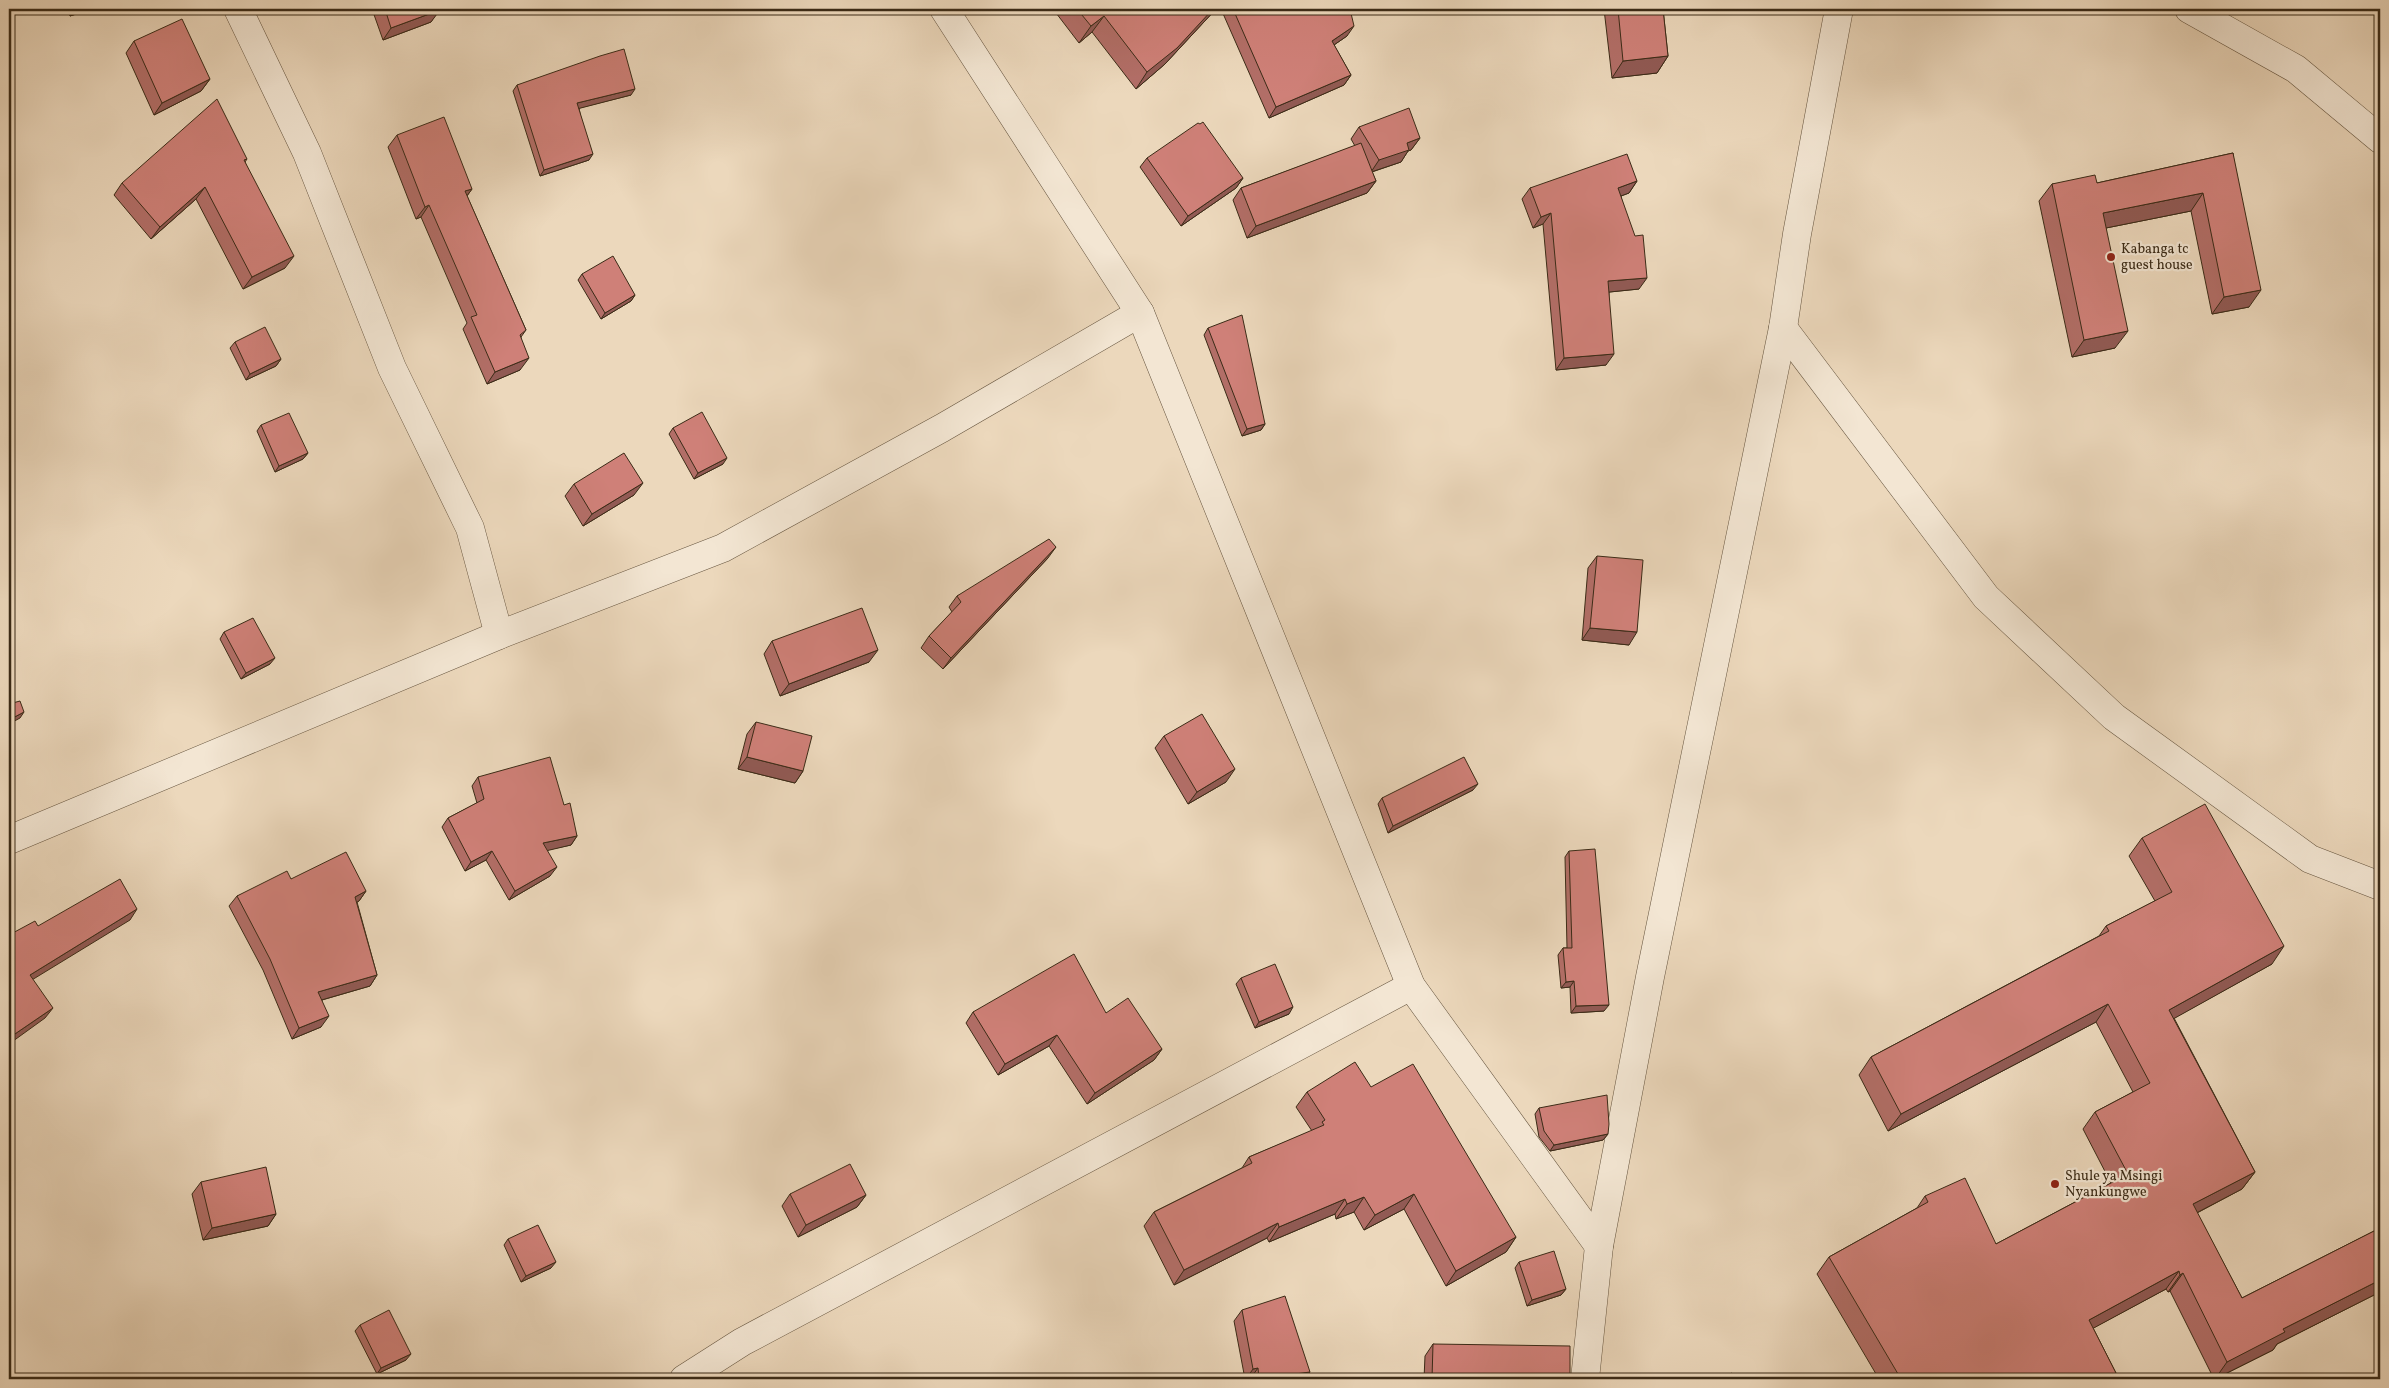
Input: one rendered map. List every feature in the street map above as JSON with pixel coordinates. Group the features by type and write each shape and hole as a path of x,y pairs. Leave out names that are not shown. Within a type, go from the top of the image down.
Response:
{"street":[{"path":"238,9 307,152 392,368 470,528 499,635"},
{"path":"944,9 1140,313 1411,986 1599,1246"},
{"path":"1585,1379 1599,1246 1654,957 1783,328 1839,9"},
{"path":"2189,9 2296,69 2380,138"},
{"path":"9,840 499,635 723,548 942,428 1140,313"},
{"path":"1783,328 1986,597 2107,710 2310,859 2380,886"},
{"path":"684,1379 742,1342 1411,986"}],"building":[{"path":"385,9 439,9 440,10 391,28"},
{"path":"1077,9 1213,9 1177,48 1147,72 1104,16 1091,26"},
{"path":"1233,9 1350,9 1354,26 1332,41 1351,75 1276,107"},
{"path":"1618,9 1663,9 1668,56 1623,61"},
{"path":"182,19 210,79 162,103 134,41"},
{"path":"624,49 635,89 577,103 593,154 544,170 517,85"},
{"path":"217,99 247,159 244,160 294,256 252,277 205,187 160,227 122,183"},
{"path":"1409,108 1420,138 1407,143 1409,150 1379,160 1359,127"},
{"path":"444,117 472,189 465,191 526,330 520,335 529,358 495,372 471,317 477,315 429,205 425,207 397,135"},
{"path":"1203,122 1243,178 1188,216 1147,158 1198,123"},
{"path":"1361,143 1376,181 1256,226 1241,188"},
{"path":"2233,153 2261,290 2224,297 2203,193 2103,213 2128,331 2084,340 2052,184 2095,175 2097,183"},
{"path":"1627,154 1637,181 1618,188 1635,236 1643,235 1647,278 1608,281 1614,354 1564,358 1551,213 1541,217 1530,188"},
{"path":"613,256 635,295 605,313 582,274"},
{"path":"1242,315 1265,424 1247,429 1208,328"},
{"path":"265,327 281,359 250,374 235,342"},
{"path":"702,412 727,458 698,473 673,428"},
{"path":"289,413 308,453 279,466 261,425"},
{"path":"624,453 643,483 592,514 574,484"},
{"path":"1049,539 1056,547 951,658 929,636 961,602 957,596"},
{"path":"1597,556 1643,560 1637,632 1590,628"},
{"path":"862,608 878,650 789,684 772,641"},
{"path":"253,618 275,658 246,673 224,632"},
{"path":"20,701 24,712 9,720 9,704"},
{"path":"1202,714 1235,769 1197,792 1164,736"},
{"path":"756,722 812,736 803,771 747,757"},
{"path":"550,757 564,805 570,803 577,836 543,843 557,867 515,891 492,851 471,862 448,818 484,799 478,777"},
{"path":"1464,757 1478,784 1393,826 1382,798"},
{"path":"2205,804 2284,946 2169,1010 2255,1172 2193,1204 2242,1298 2380,1228 2380,1280 2283,1329 2285,1332 2227,1362 2183,1273 2180,1275 2179,1271 2089,1320 2119,1379 1901,1379 1829,1257 1928,1202 1925,1196 1965,1178 1996,1244 2128,1174 2095,1112 2150,1083 2108,1004 1901,1114 1871,1057 2109,931 2106,926 2172,892 2142,838"},
{"path":"1595,849 1609,1005 1576,1006 1574,981 1566,982 1563,948 1572,948 1569,851"},
{"path":"346,852 366,891 355,897 377,975 318,992 329,1016 299,1028 270,959 237,896 287,871 291,879"},
{"path":"120,879 137,909 30,975 53,1008 9,1038 9,935 35,921 38,926"},
{"path":"1074,954 1106,1013 1128,998 1162,1049 1095,1093 1057,1035 1005,1064 973,1012"},
{"path":"1275,964 1293,1007 1259,1022 1241,978"},
{"path":"1355,1062 1371,1087 1413,1064 1516,1237 1456,1271 1414,1194 1375,1215 1364,1197 1347,1204 1345,1199 1279,1227 1278,1223 1184,1270 1154,1212 1252,1163 1249,1157 1324,1125 1322,1122 1325,1120 1307,1092"},
{"path":"1607,1095 1608,1134 1554,1145 1544,1131 1539,1108"},
{"path":"850,1164 866,1195 806,1225 790,1194"},
{"path":"266,1167 276,1214 212,1228 201,1182"},
{"path":"538,1225 556,1262 526,1276 508,1239"},
{"path":"1554,1251 1566,1289 1532,1300 1519,1262"},
{"path":"1285,1296 1310,1372 1259,1379 1258,1368 1253,1369 1242,1310"},
{"path":"389,1310 411,1354 381,1368 360,1325"},
{"path":"1433,1344 1570,1346 1570,1379 1432,1379"},
{"path":"1732,1373 1735,1379 1720,1379"},
{"path":"419,1375 421,1379 410,1379"}],"place":[{"name":"Kabanga tc guest house","path":"2111,257"},
{"name":"Shule ya Msingi Nyankungwe","path":"2055,1184"}]}
